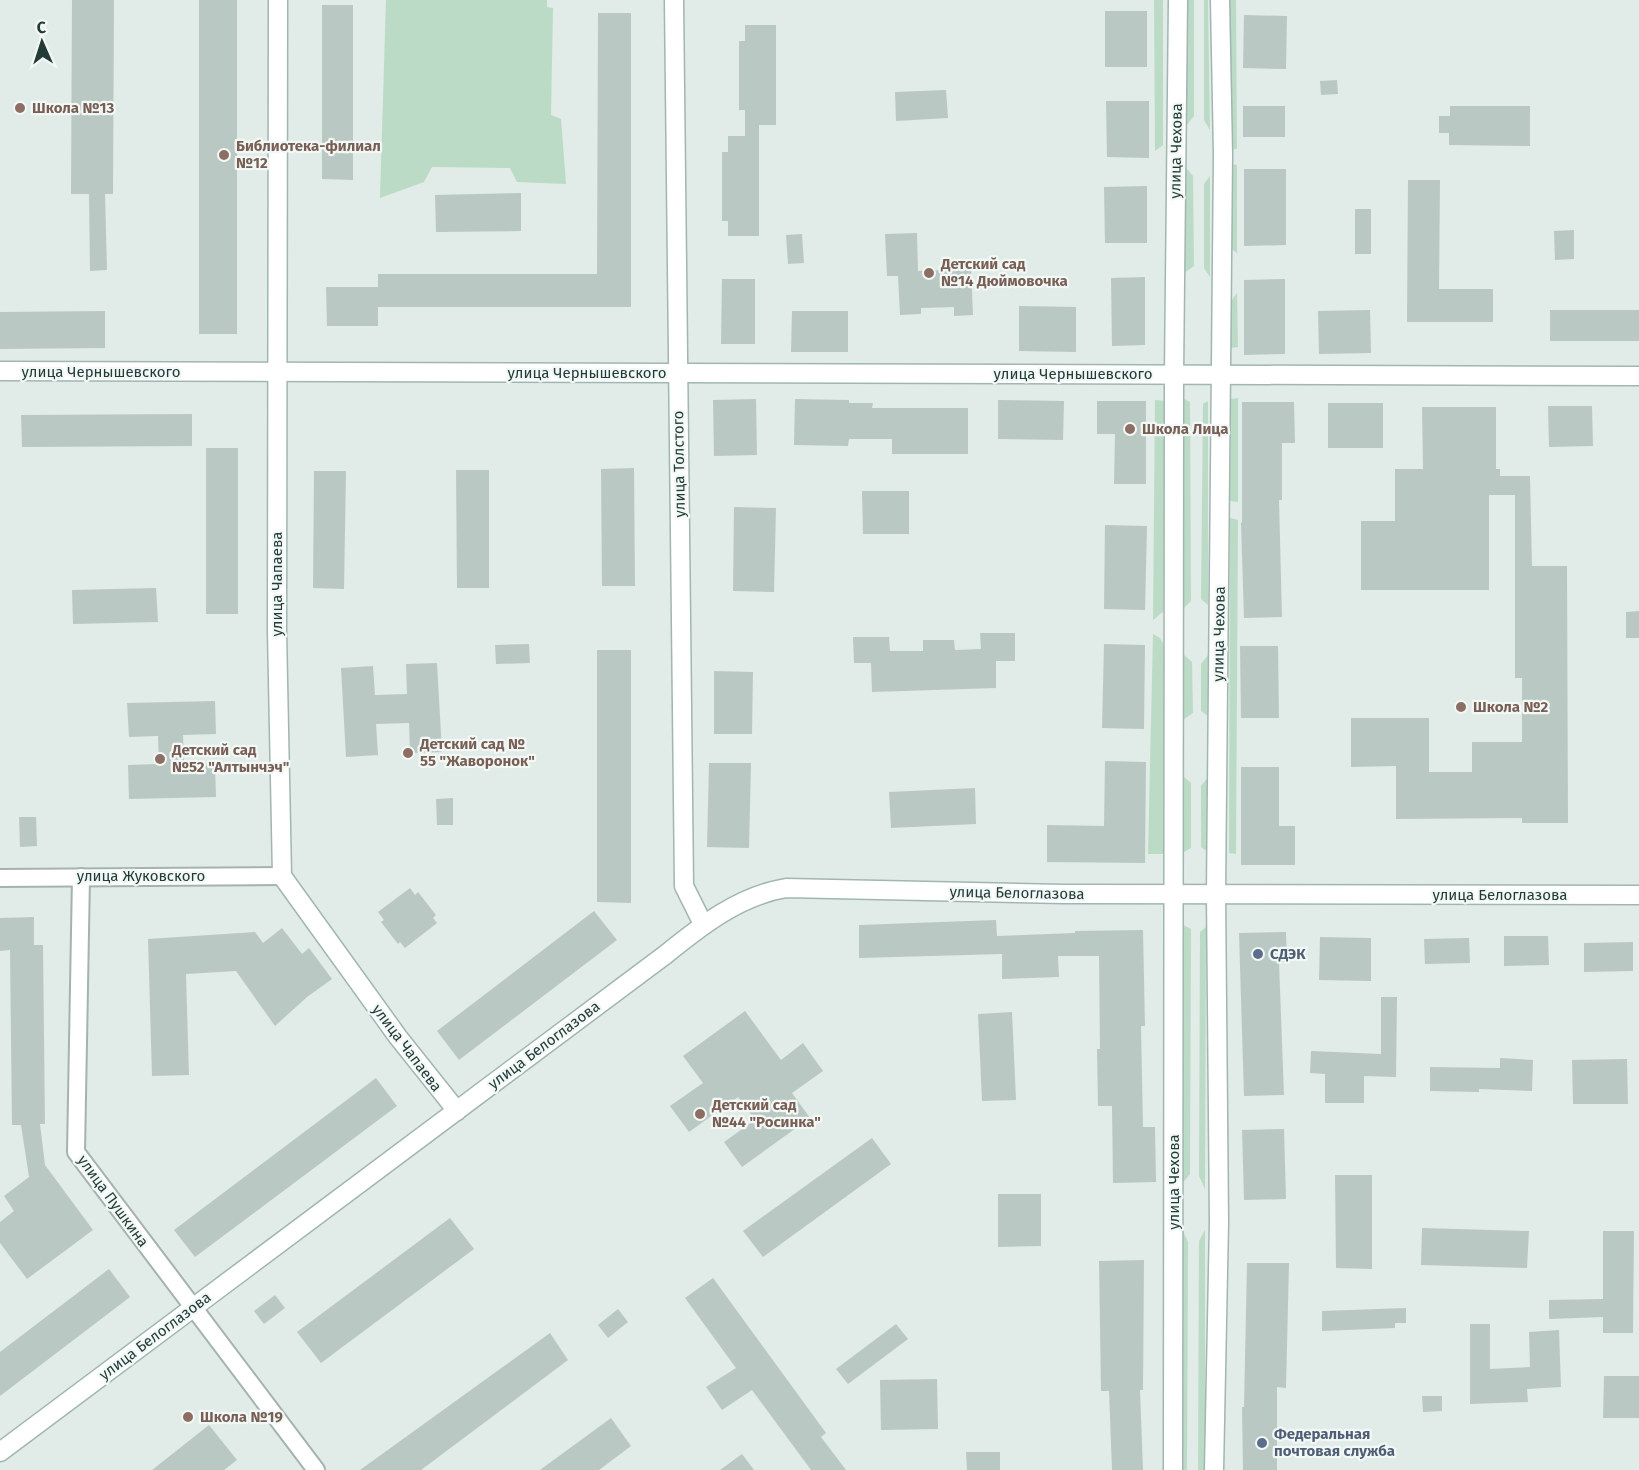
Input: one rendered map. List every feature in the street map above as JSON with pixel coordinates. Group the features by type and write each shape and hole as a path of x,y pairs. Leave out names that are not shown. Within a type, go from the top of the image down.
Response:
{"street":[{"name":"улица Чапаева","path":"278,0 277,631 282,876 398,1037 457,1111"},
{"name":"улица Толстого","path":"674,0 684,886 703,924"},
{"name":"улица Чехова","path":"1173,1470 1174,374 1178,0"},
{"name":"улица Чехова","path":"1215,1470 1219,1222 1216,894 1223,154 1220,0"},
{"name":"улица Чернышевского","path":"0,371 1174,374"},
{"path":"1174,374 1639,376"},
{"name":"улица Жуковского","path":"0,878 282,876"},
{"name":"улица Пушкина","path":"81,877 76,1152 316,1470"},
{"name":"улица Белоглазова","path":"0,1452 665,955 703,924 750,898 786,888 1174,894"},
{"path":"1174,894 1216,894"},
{"name":"улица Белоглазова","path":"1216,894 1639,895"}],"green space":[{"path":"386,0 547,0 547,7 553,8 551,115 561,119 566,184 517,182 510,168 432,167 424,182 380,198"},
{"path":"1154,0 1163,0 1163,145 1155,151"},
{"path":"1186,0 1194,0 1194,116 1186,126"},
{"path":"1204,0 1208,0 1210,130 1204,120"},
{"path":"1228,0 1236,0 1237,149 1228,150"},
{"path":"1228,164 1237,165 1237,253 1228,246"},
{"path":"1186,168 1193,176 1194,266 1184,273"},
{"path":"1210,176 1210,277 1204,268 1204,184"},
{"path":"1237,293 1238,347 1229,348 1229,304"},
{"path":"1238,398 1238,502 1230,501 1231,399"},
{"path":"1184,399 1190,402 1191,601 1184,608"},
{"path":"1155,400 1165,401 1165,610 1153,620"},
{"path":"1208,401 1208,605 1201,599 1203,404"},
{"path":"1230,518 1238,520 1236,854 1229,853"},
{"path":"1153,634 1160,638 1165,647 1164,854 1148,854"},
{"path":"1184,655 1192,662 1193,713 1184,719"},
{"path":"1208,655 1208,716 1201,711 1201,664"},
{"path":"1184,777 1191,783 1191,848 1184,852"},
{"path":"1208,777 1208,852 1201,847 1201,786"},
{"path":"1183,925 1191,929 1190,1174 1182,1184"},
{"path":"1206,927 1205,1189 1199,1176 1200,932"},
{"path":"1182,1229 1188,1242 1187,1470 1180,1470"},
{"path":"1205,1230 1205,1470 1198,1470 1199,1241"}],"building":[{"path":"72,0 114,0 113,194 105,194 107,270 90,271 89,194 71,194"},
{"path":"199,0 237,0 237,334 199,334"},
{"path":"322,5 353,5 353,180 322,179"},
{"path":"1105,11 1147,11 1147,67 1105,67"},
{"path":"598,13 631,13 631,307 378,307 378,326 327,326 326,287 378,287 378,274 597,274"},
{"path":"1244,15 1287,16 1286,69 1243,68"},
{"path":"745,25 776,25 776,125 759,125 759,236 728,236 728,221 722,221 722,152 728,152 728,136 745,136 745,110 739,110 739,41 745,41"},
{"path":"1337,80 1338,94 1321,95 1320,81"},
{"path":"946,90 948,118 896,121 895,92"},
{"path":"1106,101 1149,101 1149,158 1107,157"},
{"path":"1243,106 1285,106 1285,137 1243,137"},
{"path":"1450,106 1530,106 1530,146 1449,145 1449,133 1439,133 1439,116 1450,116"},
{"path":"1244,169 1286,169 1286,245 1244,246"},
{"path":"1408,180 1440,180 1439,289 1493,289 1493,322 1407,322"},
{"path":"1147,186 1147,243 1105,243 1104,187"},
{"path":"521,193 521,231 436,232 435,195"},
{"path":"1355,209 1371,209 1371,254 1355,254"},
{"path":"1574,230 1574,259 1555,260 1554,231"},
{"name":"Детский сад №14 Дюймовочка","path":"917,233 918,271 971,269 973,315 954,316 954,307 921,308 921,314 900,315 898,276 887,276 885,234"},
{"path":"802,234 804,263 788,264 786,235"},
{"path":"1145,277 1145,345 1112,346 1111,278"},
{"path":"722,279 755,279 755,344 721,344"},
{"path":"1285,279 1285,354 1244,355 1244,280"},
{"path":"1019,306 1076,307 1076,352 1019,351"},
{"path":"1370,310 1371,353 1319,354 1318,311"},
{"path":"1550,310 1639,310 1639,341 1550,341"},
{"path":"105,311 105,348 0,349 0,312"},
{"path":"792,311 848,311 848,352 791,352"},
{"path":"756,399 757,455 714,456 713,400"},
{"path":"795,399 849,400 849,403 873,403 872,408 968,408 968,454 892,454 892,439 849,439 848,446 794,445"},
{"path":"998,400 1064,401 1063,440 998,439"},
{"path":"1097,401 1146,401 1146,484 1114,484 1115,434 1097,434"},
{"path":"1242,402 1294,402 1295,443 1282,443 1282,500 1279,500 1282,617 1244,618 1241,523"},
{"path":"1328,403 1383,403 1383,448 1328,448"},
{"path":"1548,406 1592,406 1593,446 1549,447"},
{"path":"1422,407 1496,407 1496,469 1500,469 1500,476 1530,476 1532,566 1567,566 1568,823 1522,823 1522,818 1396,819 1396,766 1351,767 1351,718 1429,718 1429,772 1472,772 1472,742 1522,742 1522,678 1515,678 1515,495 1489,495 1489,590 1361,590 1361,521 1395,521 1395,469 1423,469"},
{"path":"192,414 192,446 22,447 21,415"},
{"path":"206,448 238,448 238,614 206,614"},
{"path":"634,468 635,586 602,586 601,469"},
{"path":"456,470 489,470 489,588 457,588"},
{"path":"314,471 346,471 344,589 313,588"},
{"path":"862,491 909,491 909,534 863,534"},
{"path":"734,507 776,508 774,592 733,591"},
{"path":"1105,525 1147,526 1145,610 1104,609"},
{"path":"156,588 158,622 73,624 72,590"},
{"path":"1639,611 1639,638 1626,638 1626,612"},
{"path":"980,633 1015,633 1015,661 996,661 996,688 872,692 871,663 854,663 853,637 889,637 890,651 923,651 923,640 954,640 955,650 981,649"},
{"path":"529,644 530,663 496,664 495,645"},
{"path":"1104,644 1145,645 1144,729 1102,728"},
{"path":"1240,646 1278,646 1279,718 1241,718"},
{"path":"597,650 631,650 631,903 597,902"},
{"path":"437,663 442,752 410,753 409,723 376,724 378,755 346,757 341,668 373,666 375,695 407,694 406,664"},
{"path":"714,671 753,672 752,734 714,734"},
{"path":"215,701 216,734 183,735 184,765 215,764 216,797 129,799 128,765 159,764 158,736 129,737 127,703"},
{"path":"1105,761 1146,762 1145,863 1047,862 1047,825 1104,826"},
{"path":"709,763 751,763 749,848 707,847"},
{"path":"1241,767 1279,767 1279,826 1295,826 1295,865 1241,865"},
{"path":"975,788 976,824 891,828 889,792"},
{"path":"453,798 453,825 437,825 436,799"},
{"path":"19,817 36,817 37,846 20,847"},
{"path":"410,888 415,895 418,892 436,915 433,918 437,923 405,948 400,942 398,944 381,922 384,920 378,912"},
{"path":"594,911 617,940 459,1060 437,1031"},
{"path":"34,917 34,945 43,945 45,1124 40,1124 45,1165 93,1230 27,1279 0,1243 0,1222 14,1211 4,1196 29,1177 21,1125 12,1125 10,950 0,951 0,918"},
{"path":"996,920 997,936 1143,930 1145,1026 1141,1026 1143,1127 1155,1127 1156,1182 1113,1183 1112,1106 1098,1106 1099,956 1058,956 1059,977 1002,979 1002,954 859,958 859,925"},
{"path":"282,928 302,954 309,948 332,979 307,997 275,1026 236,971 186,974 189,1075 152,1076 148,939 255,932 263,943"},
{"path":"1286,932 1287,962 1279,962 1284,1095 1244,1096 1239,933"},
{"path":"1504,936 1548,936 1549,965 1504,966"},
{"path":"1320,937 1371,938 1371,981 1319,980"},
{"path":"1469,938 1470,963 1425,964 1424,939"},
{"path":"1633,942 1633,971 1584,972 1584,943"},
{"path":"1381,997 1397,997 1396,1077 1364,1076 1364,1103 1325,1103 1325,1074 1310,1073 1311,1051 1381,1054"},
{"path":"745,1011 781,1060 803,1043 823,1071 792,1093 810,1118 742,1167 724,1142 755,1120 738,1097 689,1132 670,1106 703,1083 683,1056"},
{"path":"1012,1012 1016,1100 982,1101 978,1014"},
{"path":"1500,1058 1533,1060 1532,1091 1479,1089 1479,1092 1430,1091 1430,1067 1500,1068"},
{"path":"1627,1059 1628,1104 1573,1104 1572,1060"},
{"path":"376,1078 397,1106 195,1257 174,1230"},
{"path":"1284,1129 1286,1199 1244,1200 1242,1130"},
{"path":"872,1138 891,1164 763,1257 743,1231"},
{"path":"1335,1175 1372,1175 1372,1269 1336,1268"},
{"path":"998,1194 1041,1194 1041,1246 998,1247"},
{"path":"450,1218 474,1249 321,1363 297,1332"},
{"path":"1422,1228 1529,1231 1527,1268 1421,1265"},
{"path":"1603,1231 1634,1231 1633,1333 1603,1333 1603,1317 1549,1319 1549,1300 1603,1299"},
{"path":"1144,1260 1143,1390 1140,1390 1143,1470 1112,1470 1109,1391 1101,1391 1099,1261"},
{"path":"1247,1263 1289,1263 1286,1388 1277,1387 1277,1470 1243,1470 1242,1407 1244,1407"},
{"path":"109,1269 130,1297 0,1396 0,1352"},
{"path":"713,1278 826,1433 821,1437 846,1470 811,1470 752,1390 722,1410 706,1387 736,1368 685,1298"},
{"path":"275,1295 285,1308 264,1324 254,1311"},
{"path":"1406,1308 1406,1323 1395,1323 1395,1328 1322,1331 1322,1311"},
{"path":"618,1309 628,1322 608,1338 598,1325"},
{"path":"896,1324 908,1339 848,1384 836,1369"},
{"path":"1470,1324 1490,1324 1490,1369 1530,1367 1529,1332 1559,1330 1561,1387 1527,1389 1528,1402 1470,1404"},
{"path":"550,1333 568,1360 421,1470 360,1470"},
{"path":"1604,1376 1639,1376 1639,1418 1603,1418"},
{"path":"937,1379 938,1429 881,1430 880,1380"},
{"path":"1422,1396 1442,1396 1442,1411 1423,1412"},
{"path":"611,1418 631,1446 599,1470 540,1470"},
{"path":"209,1425 237,1460 224,1470 152,1470"},
{"path":"966,1452 1000,1452 1000,1470 967,1470"},
{"path":"742,1454 754,1470 720,1470"}],"place":[{"name":"Школа №13","path":"20,108"},
{"name":"Библиотека-филиал №12","path":"224,155"},
{"name":"Детский сад №14 Дюймовочка","path":"929,273"},
{"name":"Школа Лица","path":"1130,429"},
{"name":"Школа №2","path":"1461,707"},
{"name":"Детский сад № 55 \"Жаворонок\"","path":"408,753"},
{"name":"Детский сад №52 \"Алтынчэч\"","path":"160,759"},
{"name":"СДЭК","path":"1258,954"},
{"name":"Детский сад №44 \"Росинка\"","path":"700,1114"},
{"name":"Школа №19","path":"188,1417"},
{"name":"Федеральная почтовая служба","path":"1262,1443"}]}
